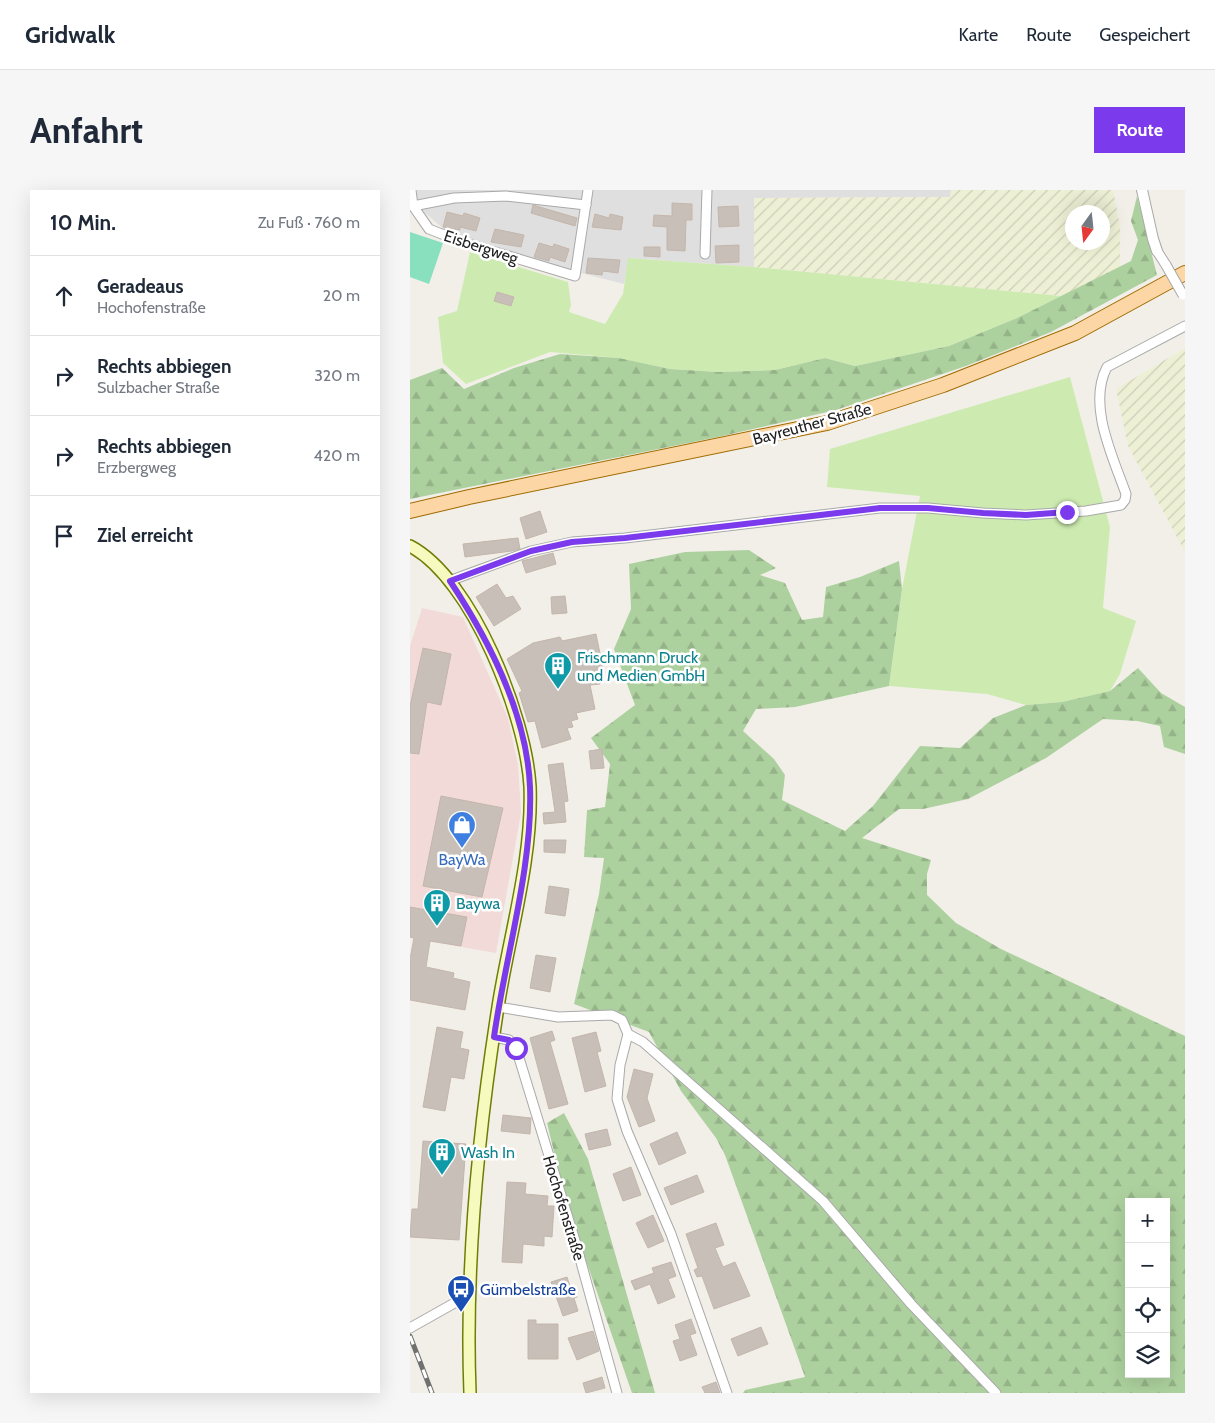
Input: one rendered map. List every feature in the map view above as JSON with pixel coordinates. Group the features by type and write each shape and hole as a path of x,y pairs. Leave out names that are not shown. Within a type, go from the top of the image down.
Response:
{"main road":[{"name":"Bayreuther Straße","path":"410,512 446,502 827,423 943,385 1075,333 1185,273"},
{"path":"410,546 420,551 450,581 478,624 503,678 520,728 530,784 530,814 525,854 498,1006 481,1139 469,1301 470,1393"}],"street":[{"name":"Eisbergweg","path":"411,190 413,206 429,229 462,242 576,276 586,206"},
{"path":"413,206 454,198 506,196 586,206 588,190"},
{"path":"705,254 707,190"},
{"path":"1142,190 1152,240 1184,296"},
{"path":"450,581 531,551 572,542 625,538 880,508 928,508 1026,515 1086,511 1121,506 1126,494 1104,424 1100,400 1101,378 1107,367 1185,326"},
{"path":"498,1006 558,1017 612,1015 622,1020 628,1034 620,1065 617,1099 627,1130 671,1234 727,1393"},
{"path":"628,1034 643,1042 823,1201 911,1304 996,1393"},
{"name":"Hochofenstraße","path":"494,1037 509,1040 516,1048 576,1244 617,1393"},
{"path":"412,1327 458,1302 469,1301"}],"shaded area":[{"path":"417,190 951,190 951,197 754,198 754,267 629,258 624,284 569,270 446,231 424,212 417,197"},
{"name":"BayWa","path":"422,608 463,617 508,718 518,765 521,813 496,953 410,938 410,646"}],"green space":[{"path":"951,190 1113,190 1120,226 1120,267 1061,296 754,267 754,198 950,197"},
{"path":"1137,196 1157,275 1051,332 966,366 836,410 718,437 410,499 410,380 442,368 464,389 514,368 560,354 619,358 670,369 718,372 775,370 825,358 855,366 949,346 1017,318 1131,261 1138,240 1131,221"},
{"path":"410,232 443,243 429,284 410,277"},
{"path":"470,252 568,282 571,305 569,312 605,324 623,294 628,258 754,267 1061,296 1017,318 949,346 855,366 825,358 775,370 718,372 670,369 619,358 550,352 466,384 443,363 438,317 457,311"},
{"path":"1185,348 1185,552 1128,446 1116,389"},
{"path":"1070,377 1110,527 1103,608 1136,621 1120,674 1110,691 1062,702 1026,705 987,694 889,686 902,589 920,496 827,487 830,449"},
{"path":"749,550 776,568 760,575 785,583 802,620 823,617 826,587 860,577 899,561 902,589 889,686 795,707 756,709 743,731 774,759 785,775 782,800 845,831 873,806 920,746 960,748 993,718 1026,705 1062,702 1110,691 1138,668 1161,693 1185,707 1185,754 1164,747 1160,726 1137,721 1103,719 1046,758 968,799 923,809 899,809 862,838 931,860 927,874 927,895 956,923 1001,949 1185,1036 1185,1393 743,1393 745,1390 805,1377 725,1155 716,1138 681,1091 649,1032 574,1004 599,894 604,858 584,857 587,810 605,807 610,764 591,738 635,705 614,649 631,609 629,564 685,552"},
{"path":"564,1113 588,1159 655,1393 632,1393 567,1206 547,1123"}],"building":[{"path":"672,203 692,204 692,220 686,220 685,251 667,250 667,227 653,226 654,215 672,216"},
{"path":"533,205 577,218 575,226 531,213"},
{"path":"738,206 739,226 719,227 718,207"},
{"path":"447,212 463,216 464,213 480,218 476,231 460,227 460,230 443,227"},
{"path":"595,214 609,218 610,214 623,217 621,230 592,227"},
{"path":"495,229 524,235 521,247 491,242"},
{"path":"539,243 553,247 554,244 569,249 565,262 550,257 549,261 534,257"},
{"path":"739,245 739,262 716,263 715,246"},
{"path":"644,247 660,247 660,257 644,256"},
{"path":"588,258 620,260 618,273 603,271 602,275 586,273"},
{"path":"497,292 514,297 511,306 494,301"},
{"path":"540,511 547,532 526,539 520,518"},
{"path":"518,538 520,549 465,557 463,544"},
{"path":"553,553 556,564 526,573 522,561"},
{"path":"497,584 506,598 513,596 521,609 494,626 476,597"},
{"path":"565,596 567,613 552,614 551,597"},
{"name":"Frischmann Druck und Medien GmbH","path":"596,634 603,668 597,669 600,684 590,685 595,709 576,713 578,719 571,721 573,727 567,728 571,739 542,748 535,721 528,722 519,693 522,691 507,659 533,643 560,637 562,641"},
{"path":"423,648 451,654 441,705 427,702 419,754 410,753 410,706"},
{"path":"602,749 604,768 591,769 589,751"},
{"path":"563,763 568,801 564,802 566,822 544,824 543,813 555,812 548,765"},
{"name":"BayWa","path":"441,796 503,808 482,897 423,886"},
{"path":"544,840 566,840 565,853 544,852"},
{"path":"549,886 569,889 565,916 545,913"},
{"path":"410,907 467,917 461,946 430,941 426,967 454,973 453,978 470,982 465,1010 410,1000 410,959 414,938 410,937"},
{"path":"536,955 556,958 550,992 530,988"},
{"path":"437,1027 463,1032 460,1048 469,1050 464,1079 451,1077 445,1111 423,1107"},
{"path":"552,1031 555,1040 550,1042 568,1104 549,1109 530,1038"},
{"path":"596,1032 601,1051 597,1052 606,1086 585,1092 572,1038"},
{"path":"634,1069 653,1074 647,1098 655,1121 639,1127 627,1097"},
{"path":"503,1115 531,1118 530,1134 501,1131"},
{"path":"607,1129 611,1145 589,1150 585,1134"},
{"path":"677,1132 686,1153 659,1165 650,1144"},
{"name":"Wash In","path":"423,1141 466,1144 459,1240 410,1237 412,1209 418,1209"},
{"path":"631,1167 641,1195 623,1201 613,1174"},
{"path":"697,1175 704,1192 671,1205 664,1188"},
{"path":"507,1182 526,1183 525,1194 548,1196 547,1206 554,1206 552,1237 544,1236 544,1246 523,1244 522,1263 502,1262"},
{"path":"653,1215 664,1241 648,1248 636,1223"},
{"path":"716,1223 724,1245 715,1248 723,1267 735,1262 750,1296 714,1309 702,1276 697,1277 694,1270 698,1268 686,1234"},
{"path":"671,1262 676,1276 668,1279 675,1297 658,1304 650,1284 635,1290 631,1281 654,1273 652,1268"},
{"path":"567,1277 571,1289 574,1288 577,1297 574,1298 578,1311 563,1316 551,1282"},
{"path":"691,1319 696,1333 690,1335 697,1355 680,1361 673,1341 680,1339 675,1325"},
{"path":"528,1320 536,1320 536,1324 558,1324 558,1359 528,1359"},
{"path":"761,1327 768,1344 738,1356 731,1339"},
{"path":"593,1331 599,1351 577,1360 568,1338"},
{"path":"602,1377 605,1388 586,1393 583,1383"},
{"path":"716,1382 720,1393 705,1393 702,1387"}],"railway":[{"path":"410,1336 432,1393"}],"place":[{"name":"Frischmann Druck und Medien GmbH","path":"558,690"},
{"name":"BayWa","path":"462,849"},
{"name":"Baywa","path":"437,927"},
{"name":"Wash In","path":"442,1176"},
{"name":"Gümbelstraße","path":"461,1313"}],"route":[{"path":"516,1048 509,1040 494,1037 525,854 530,814 530,784 520,728 492,650 478,624 450,581 531,551 572,542 625,538 880,508 928,508 1026,515 1067,512"}]}
